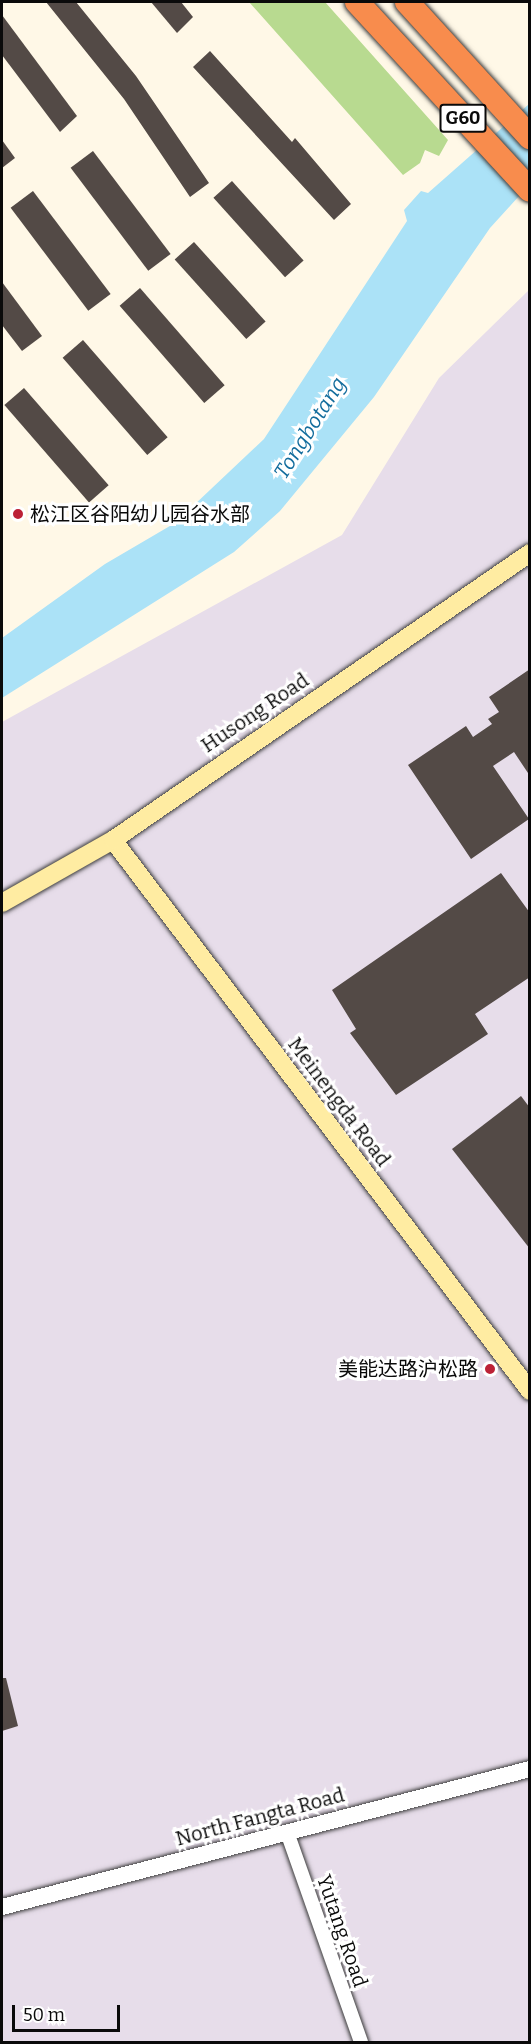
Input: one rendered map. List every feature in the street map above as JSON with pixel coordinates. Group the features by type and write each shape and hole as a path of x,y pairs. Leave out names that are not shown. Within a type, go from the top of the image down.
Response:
{"highway":[{"name":"G60","path":"357,2 530,190"},
{"name":"G60","path":"407,2 423,23 530,137"}],"main road":[{"name":"Husong Road","path":"2,903 112,840 530,553"},
{"name":"Meinengda Road","path":"112,840 530,1391"}],"street":[{"name":"North Fangta Road","path":"2,1906 530,1769"},
{"name":"Yutang Road","path":"287,1832 361,2043"}],"shaded area":[{"path":"529,290 529,2042 2,2042 2,722 342,535 439,378"}],"green space":[{"path":"249,2 325,2 448,140 439,156 425,150 420,163 403,175"}],"water":[{"name":"Tongbotang","path":"529,104 529,185 490,228 374,397 280,511 234,552 2,698 2,638 105,564 175,523 264,439 407,221 404,210 421,191 428,193"}],"building":[{"path":"46,2 76,2 136,76 209,183 190,197 124,99"},
{"path":"151,2 181,2 193,17 177,33"},
{"path":"2,15 77,116 60,132 2,55"},
{"path":"210,51 292,142 295,138 351,204 334,220 193,67"},
{"path":"2,140 15,158 2,168"},
{"path":"93,151 171,254 148,271 71,168"},
{"path":"232,181 304,261 285,277 213,198"},
{"path":"33,191 111,294 88,311 11,208"},
{"path":"194,242 266,322 246,339 175,259"},
{"path":"2,282 42,336 22,351 2,325"},
{"path":"140,288 225,385 204,403 120,306"},
{"path":"83,340 168,437 147,455 63,358"},
{"path":"24,388 109,485 89,502 4,405"},
{"path":"530,669 530,776 514,752 493,766 529,819 471,859 408,765 466,726 473,737 492,724 488,719 499,712 489,697"},
{"path":"501,873 530,913 530,977 475,1014 488,1034 396,1095 350,1033 356,1029 332,990"},
{"path":"521,1096 530,1108 530,1249 452,1149"},
{"path":"2,1678 6,1678 18,1726 2,1731"}],"place":[{"name":"松江区谷阳幼儿园谷水部","path":"18,514"},
{"name":"美能达路沪松路","path":"490,1369"}]}
